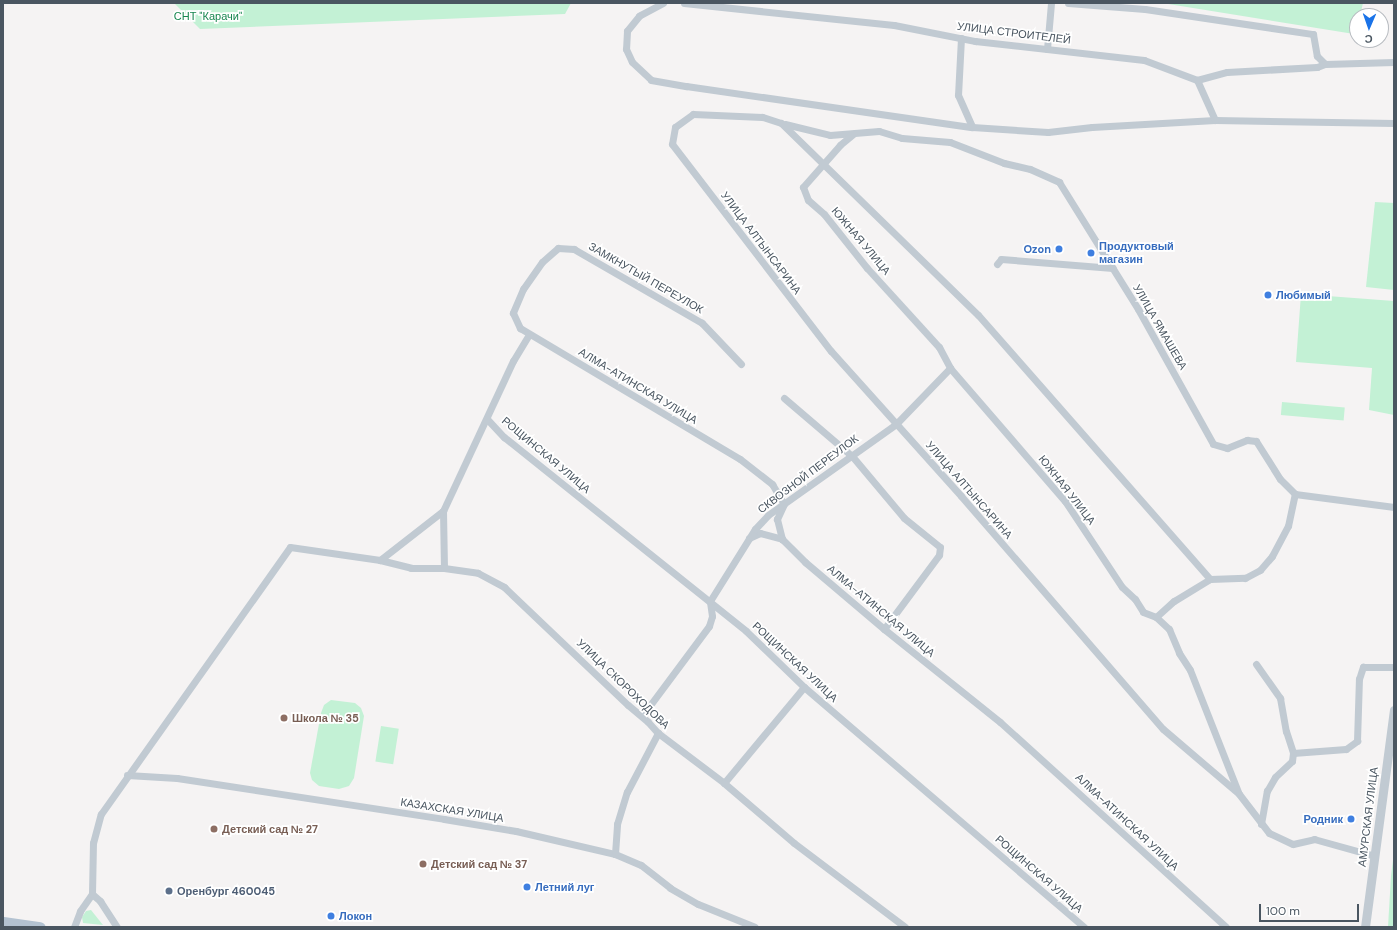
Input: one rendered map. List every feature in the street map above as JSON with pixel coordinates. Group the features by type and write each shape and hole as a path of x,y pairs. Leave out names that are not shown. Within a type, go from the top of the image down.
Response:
{"main road":[{"path":"5,921 40,927"}],"street":[{"path":"663,3 639,16 627,31 626,49 632,62 651,80 972,127 1048,132 1092,127 1215,120 1394,123"},
{"name":"УЛИЦА СТРОИТЕЛЕЙ","path":"684,3 894,25 961,38 1048,50 1144,60 1196,80"},
{"path":"1048,50 1051,3"},
{"path":"1068,3 1145,9 1313,34 1317,56 1325,64"},
{"path":"961,38 958,95 972,127"},
{"path":"1215,120 1196,80 1227,72 1317,67 1325,64 1394,62"},
{"name":"УЛИЦА ЯМАШЕВА","path":"672,144 675,127 693,114 762,117 830,135 879,131 902,138 950,142 1004,164 1030,168 1059,182 1113,268 1214,444 1227,448 1247,440 1256,441 1280,479 1295,494"},
{"path":"782,123 978,315 1210,579"},
{"path":"823,164 853,134"},
{"name":"УЛИЦА АЛТЫНСАРИНА","path":"672,144 813,328 1163,729 1238,794 1269,833 1293,844 1314,839 1374,856"},
{"name":"ЮЖНАЯ УЛИЦА","path":"823,164 803,187 808,200 824,214 866,268 939,347 950,368 1065,502 1122,587 1135,599 1143,612 1156,617 1169,630 1179,653 1190,670 1238,794"},
{"name":"ЗАМКНУТЫЙ ПЕРЕУЛОК","path":"529,334 520,328 513,314 523,289 542,262 558,248 574,249 702,323 741,364"},
{"path":"997,264 1001,260 1009,260 1113,268"},
{"path":"444,568 443,511 513,361 529,334"},
{"name":"АЛМА-АТИНСКАЯ УЛИЦА","path":"529,334 740,459 772,484 784,504"},
{"name":"СКВОЗНОЙ ПЕРЕУЛОК","path":"710,601 746,540 768,514 896,424 950,368"},
{"path":"784,398 852,456 904,518 940,547 939,555 884,630"},
{"name":"РОЩИНСКАЯ УЛИЦА","path":"487,419 504,438 746,631 804,687 1084,927"},
{"path":"1156,617 1174,601 1210,579 1245,578 1260,570 1272,556 1288,526 1295,494 1394,507"},
{"path":"746,540 760,533 782,539 778,519 784,504"},
{"path":"380,560 443,511"},
{"name":"АЛМА-АТИНСКАЯ УЛИЦА","path":"782,539 805,562 884,630 1000,722 1226,927"},
{"name":"УЛИЦА СКОРОХОДОВА","path":"127,776 290,547 380,560 411,568 444,568 478,574 504,587 642,716 658,733 724,783 794,843 904,927"},
{"path":"642,716 709,626 712,616 710,601"},
{"path":"1256,664 1280,698 1286,731 1293,753 1292,761 1275,777 1267,791 1261,824"},
{"path":"1293,753 1346,749 1357,741 1359,679 1363,667 1394,667"},
{"path":"724,783 804,687"},
{"name":"АМУРСКАЯ УЛИЦА","path":"1365,927 1394,710"},
{"path":"615,854 617,824 627,792 658,733"},
{"path":"74,927 80,911 92,894 93,843 101,814 127,776"},
{"name":"КАЗАХСКАЯ УЛИЦА","path":"127,776 177,778 444,819 516,831 615,854 641,865 670,888 698,904 755,927"},
{"path":"92,894 100,901 116,927"}],"green space":[{"name":"СНТ \"Карачи\"","path":"174,3 571,3 565,14 200,29"},
{"path":"1162,3 1363,3 1362,8 1349,8 1349,33"},
{"path":"1375,202 1394,203 1394,290 1366,287"},
{"path":"1301,294 1394,301 1394,415 1369,410 1372,368 1296,362"},
{"path":"1282,402 1345,407 1344,420 1281,415"},
{"path":"331,700 355,703 361,708 364,716 354,778 349,786 339,789 319,786 312,780 310,773 321,713 324,705"},
{"path":"381,726 399,729 393,764 375,762"},
{"path":"1394,852 1394,927 1388,927 1391,876"},
{"path":"91,910 103,925 83,923 82,917 86,911"}],"place":[{"name":"Ozon","path":"1059,249"},
{"name":"Продуктовый магазин","path":"1091,253"},
{"name":"Любимый","path":"1268,295"},
{"name":"Школа № 35","path":"284,718"},
{"name":"Родник","path":"1351,819"},
{"name":"Детский сад № 27","path":"214,829"},
{"name":"Детский сад № 37","path":"423,864"},
{"name":"Летний луг","path":"527,887"},
{"name":"Оренбург 460045","path":"169,891"},
{"name":"Локон","path":"331,916"}]}
